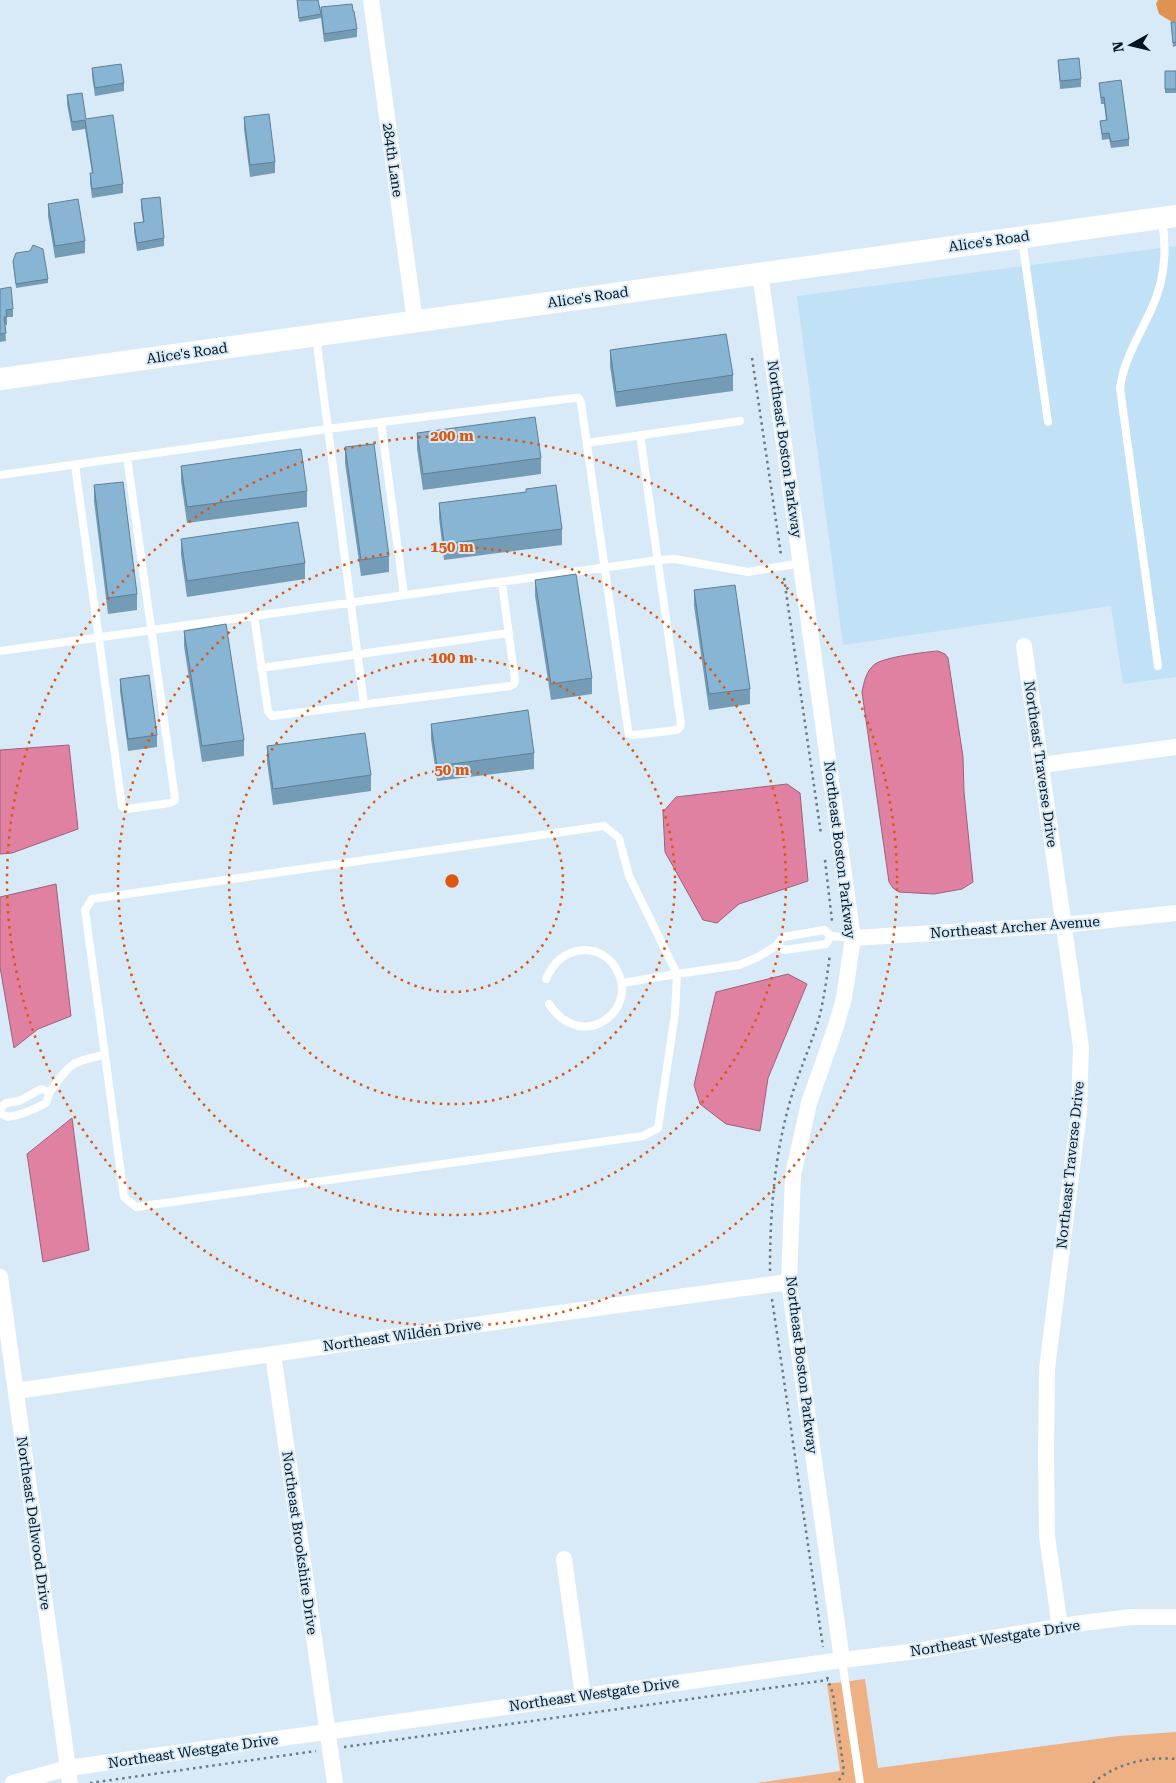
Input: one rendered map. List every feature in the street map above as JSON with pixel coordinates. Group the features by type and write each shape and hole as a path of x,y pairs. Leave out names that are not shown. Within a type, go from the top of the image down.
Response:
{"main road":[{"name":"Alice's Road","path":"0,379 1169,217"}],"street":[{"name":"284th Lane","path":"371,0 415,321"},
{"name":"Northeast Boston Parkway","path":"760,273 853,938 844,998 809,1103 793,1175 789,1282 842,1660"},
{"name":"Northeast Traverse Drive","path":"1024,646 1062,925 1081,1047 1079,1111 1047,1369 1047,1536 1060,1627"},
{"path":"1041,765 1176,747"},
{"name":"Northeast Archer Avenue","path":"853,938 1062,925 1176,913"},
{"name":"Northeast Dellwood Drive","path":"0,1277 69,1776"},
{"name":"Northeast Wilden Drive","path":"16,1391 520,1318 789,1282"},
{"name":"Northeast Brookshire Drive","path":"273,1354 335,1783"},
{"path":"564,1559 583,1696"},
{"name":"Northeast Westgate Drive","path":"13,1783 69,1776 328,1732 824,1662 918,1652 1060,1627 1131,1617 1176,1617"}],"lane":[{"path":"1158,666 1120,388 1122,371 1159,289 1169,217"},
{"path":"1022,237 1048,422"},
{"path":"316,335 364,704"},
{"path":"0,475 328,429 579,398 628,730 629,734 633,735 677,730 681,724 640,435"},
{"path":"587,443 740,421"},
{"path":"381,422 404,595"},
{"path":"76,465 122,806 127,809 162,804 174,801 175,798 127,457"},
{"path":"0,651 658,560 675,559 748,572 801,563"},
{"path":"254,616 268,711 272,716 364,704 514,684 502,583"},
{"path":"261,668 509,633"},
{"path":"604,826 619,838 629,876 677,974 675,1014 658,1128 644,1136 136,1207 124,1197 105,1055 85,910 92,899 604,826"},
{"path":"622,983 739,965 758,957 776,946 783,937 824,930 832,936 853,938"},
{"path":"776,946 785,950 826,944 832,936"},
{"path":"546,979 552,967 561,957 573,951 586,950 598,953 610,960 618,970 622,983 622,996 617,1007 610,1016 600,1023 588,1027 576,1026 565,1022 555,1014 549,1004"},
{"path":"0,1113 8,1117 21,1115 46,1103 50,1092 67,1068 78,1061 105,1055"},
{"path":"0,1109 6,1103 19,1101 41,1089 50,1092"},
{"path":"842,1660 860,1783"}],"path":[{"path":"752,358 821,835"},
{"path":"824,854 831,902 832,936 826,990 789,1104 772,1194 770,1240 771,1284 824,1662"},
{"path":"90,1783 828,1680 833,1694 844,1771 837,1783"},
{"path":"1093,1783 1101,1776 1134,1762 1152,1759 1176,1759"}],"shaded area":[{"path":"1158,0 1176,0 1176,21 1172,22 1159,14 1156,4"},
{"path":"1176,246 1176,677 1123,684 1111,606 843,645 797,296"},
{"path":"938,651 945,654 948,658 963,757 964,792 973,882 962,889 934,894 899,892 889,882 862,692 867,673 880,661"},
{"path":"69,745 78,829 12,853 0,854 0,750"},
{"path":"787,784 800,793 808,881 739,904 717,923 703,920 665,852 663,812 676,797"},
{"path":"56,884 71,1016 38,1029 14,1048 0,967 0,897"},
{"path":"788,974 807,984 768,1078 760,1131 726,1124 700,1104 694,1085 716,992"},
{"path":"72,1118 89,1250 43,1262 27,1154"},
{"path":"865,1679 878,1768 1119,1736 1176,1732 1176,1783 756,1783 840,1771 827,1684"}],"building":[{"path":"297,0 318,0 321,14 299,18"},
{"path":"352,4 357,29 324,34 321,7"},
{"path":"1171,22 1176,22 1176,42 1173,43"},
{"path":"1079,58 1081,79 1060,81 1058,60"},
{"path":"121,64 124,83 95,88 92,68"},
{"path":"1165,71 1176,71 1176,89 1165,89"},
{"path":"1121,80 1129,139 1111,142 1109,133 1102,134 1100,121 1107,120 1104,97 1101,98 1099,83"},
{"path":"82,93 86,119 113,115 123,184 92,189 90,173 93,173 85,120 72,122 67,95"},
{"path":"269,114 275,162 250,165 244,117"},
{"path":"160,197 164,238 137,243 134,223 144,222 141,199"},
{"path":"78,199 85,241 55,246 48,204"},
{"path":"33,245 43,249 48,279 16,284 13,261 16,253 30,251"},
{"path":"11,287 13,309 6,310 7,317 4,317 6,333 0,334 0,289"},
{"path":"726,334 733,375 616,392 610,350"},
{"path":"535,417 541,458 423,474 417,433"},
{"path":"374,444 389,556 361,560 345,447"},
{"path":"301,449 307,491 187,507 181,466"},
{"path":"123,482 137,594 108,598 94,485"},
{"path":"556,485 562,529 444,544 439,503 526,492 526,489"},
{"path":"298,522 305,563 187,581 181,539"},
{"path":"576,574 592,678 551,684 535,580"},
{"path":"735,585 750,689 709,694 694,590"},
{"path":"226,624 244,740 202,746 184,631"},
{"path":"149,675 157,735 128,739 120,679"},
{"path":"528,710 534,753 437,766 431,724"},
{"path":"365,733 371,775 273,789 267,746"}]}
